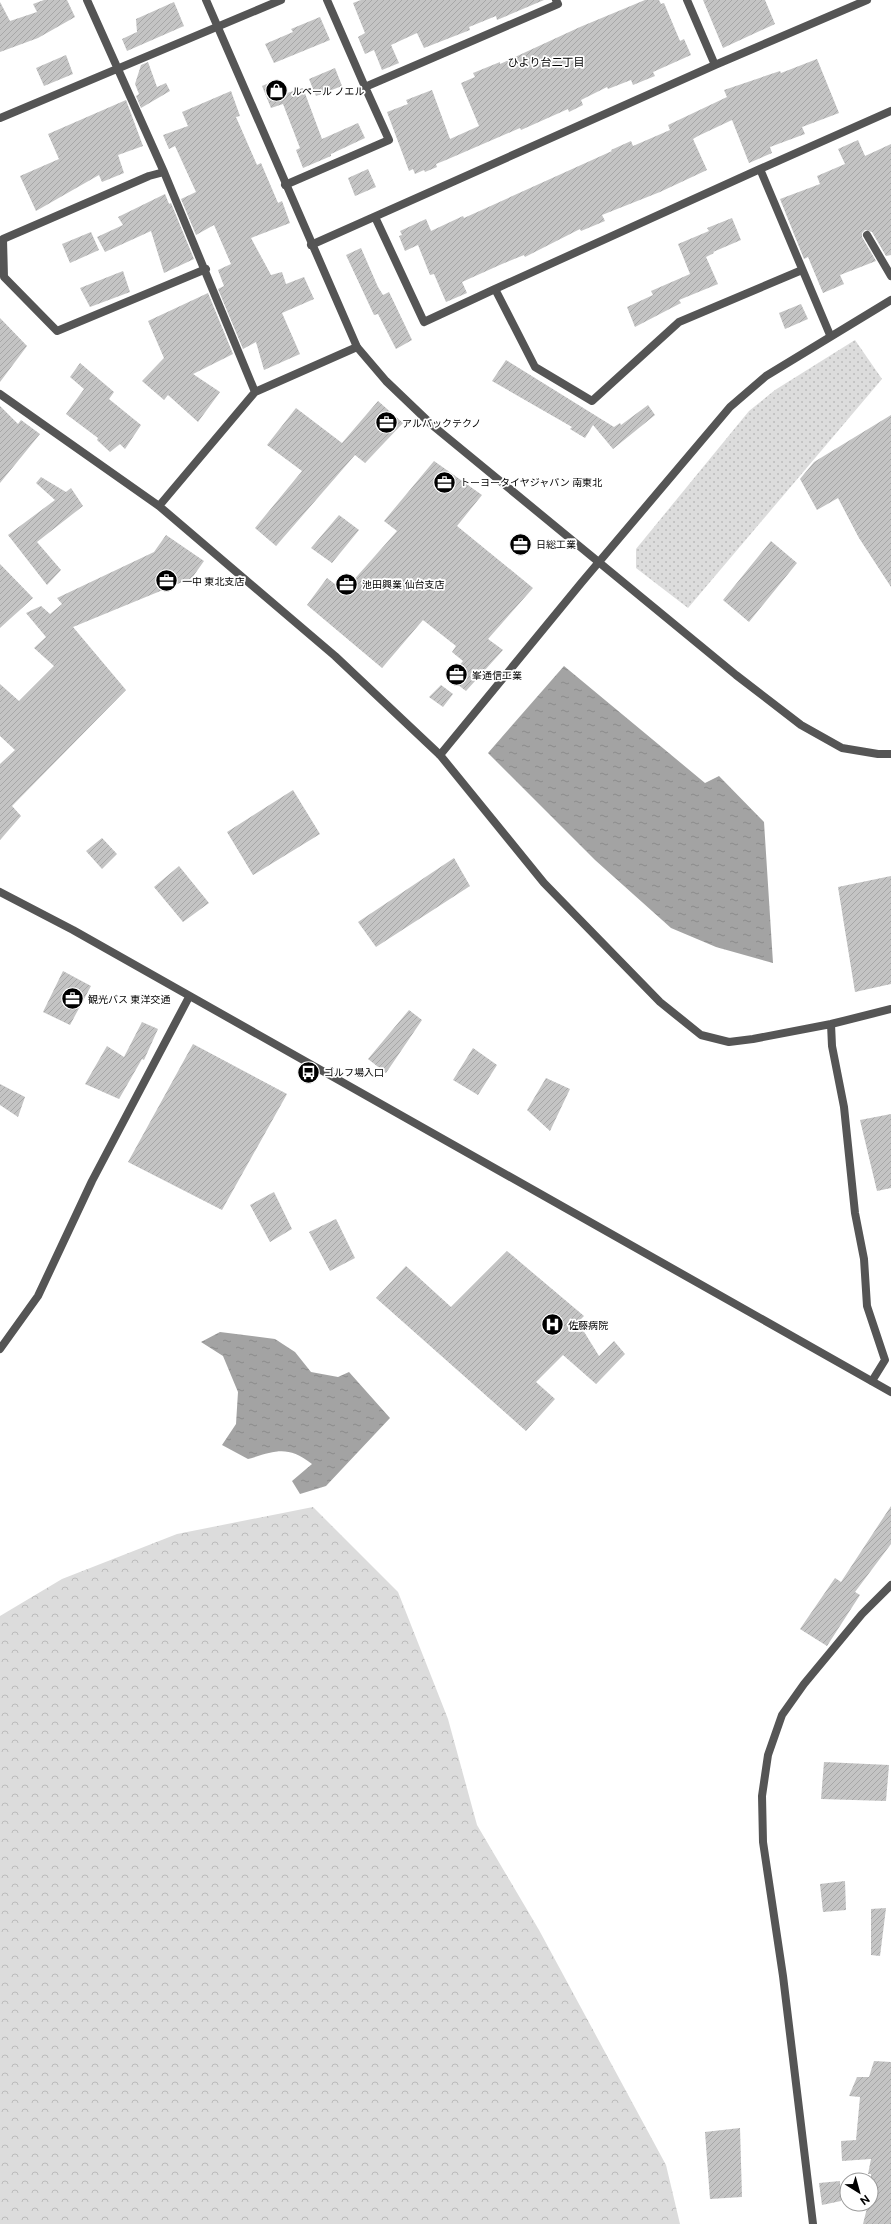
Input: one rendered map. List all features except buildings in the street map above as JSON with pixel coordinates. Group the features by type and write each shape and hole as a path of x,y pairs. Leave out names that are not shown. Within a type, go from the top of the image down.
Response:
{"street":[{"path":"87,0 206,269 255,392"},
{"path":"206,0 311,245 357,347 386,381 432,426 533,510 600,562 730,670 801,725 842,748 878,754 891,754"},
{"path":"0,118 117,68 218,28 281,0"},
{"path":"285,185 389,140 327,0"},
{"path":"366,87 558,4 556,0"},
{"path":"687,0 715,65"},
{"path":"311,245 715,65 867,0"},
{"path":"375,216 424,322 891,111"},
{"path":"760,169 830,335"},
{"path":"164,172 149,176 3,239 4,277 57,331 206,269"},
{"path":"867,235 891,276"},
{"path":"495,289 535,367 592,401 679,322 802,270"},
{"path":"440,756 730,407 766,376 830,335 891,300"},
{"path":"159,506 255,392 357,347"},
{"path":"0,394 159,506 335,656 440,756 544,883 660,1002 701,1035 729,1042 831,1024 891,1009"},
{"path":"0,892 891,1392"},
{"path":"0,1349 38,1296 92,1180 189,997"},
{"path":"831,1024 832,1046 844,1107 856,1213 864,1259 866,1306 888,1357 872,1381"},
{"path":"813,2224 784,1984 763,1842 762,1796 768,1755 782,1715 804,1684 862,1614 891,1585"}],"green space":[{"path":"855,340 882,379 688,608 636,568 636,549 749,411 775,390"},
{"path":"313,1507 398,1592 448,1719 477,1825 539,1930 666,2165 680,2224 0,2224 0,1616 62,1579 177,1534"}],"water":[{"path":"564,666 705,783 719,776 764,822 773,963 716,947 671,928 595,860 488,753"},
{"path":"220,1332 275,1339 295,1352 311,1372 338,1377 349,1372 390,1418 326,1486 300,1494 292,1481 312,1464 303,1458 295,1454 281,1451 248,1459 222,1445 236,1424 238,1392 223,1356 201,1342"}],"place":[{"name":"ルペール ノエル","path":"277,91"},
{"name":"アルパックテクノ","path":"387,423"},
{"name":"トーヨータイヤジャパン 南東北","path":"444,482"},
{"name":"日総工業","path":"521,544"},
{"name":"一中 東北支店","path":"167,581"},
{"name":"池田興業 仙台支店","path":"347,584"},
{"name":"峯通信工業","path":"457,675"},
{"name":"観光バス 東洋交通","path":"73,999"},
{"name":"ゴルフ場入口","path":"309,1072"},
{"name":"佐藤病院","path":"553,1325"}],"district":[{"name":"ひより台二丁目","path":"546,62"}]}
